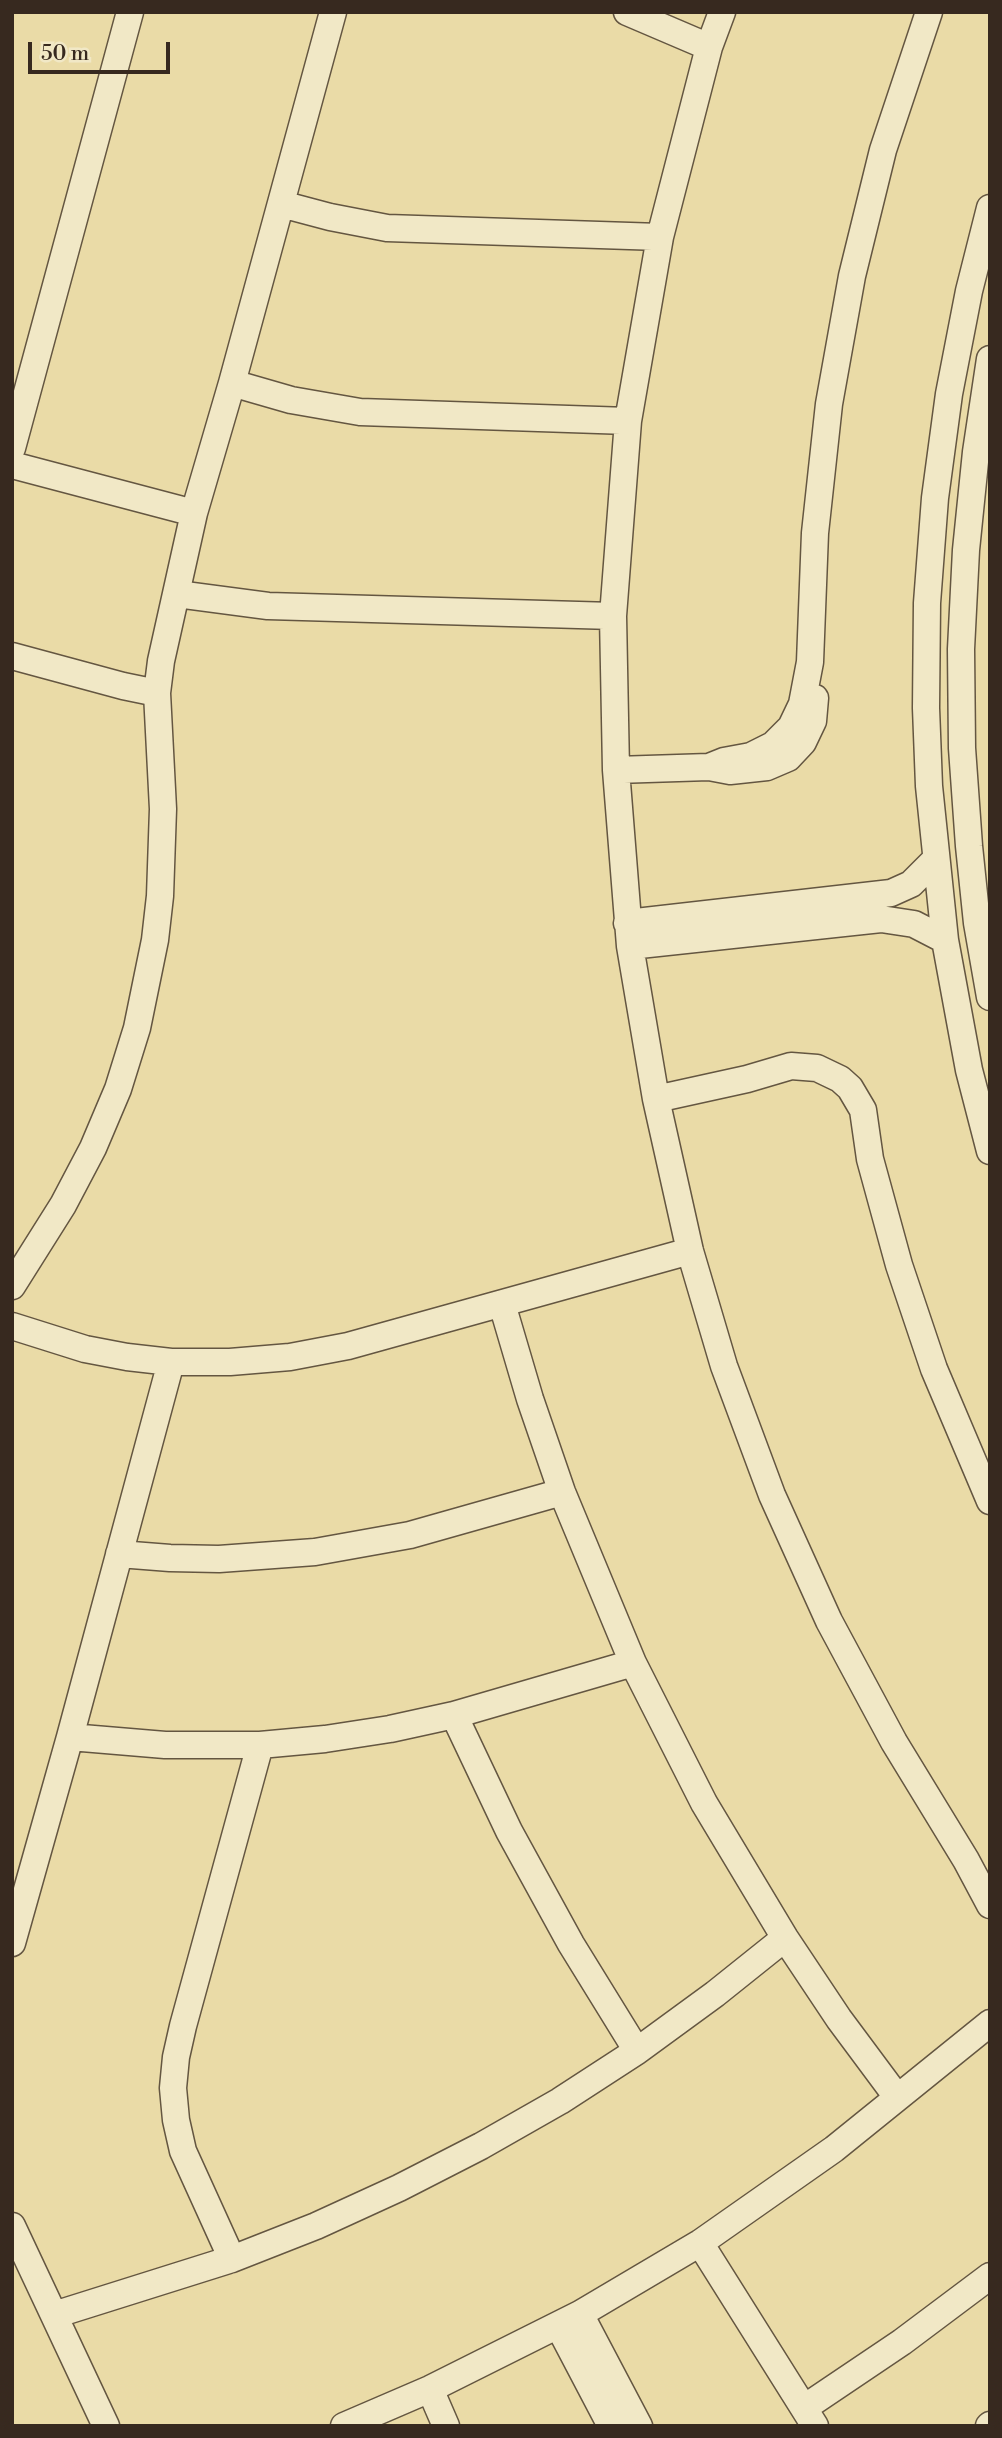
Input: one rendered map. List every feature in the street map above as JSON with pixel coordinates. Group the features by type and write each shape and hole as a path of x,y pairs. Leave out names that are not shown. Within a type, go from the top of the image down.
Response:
{"street":[{"path":"12,448 130,12"},
{"path":"12,1286 23,1245 63,1205 93,1148 118,1089 137,1028 159,907 163,852 157,693 161,660 194,513 232,383 332,12"},
{"path":"627,12 709,47"},
{"path":"722,12 709,47 660,237 628,421 613,616 615,770 628,934 656,1099 690,1251 724,1366 772,1495 829,1621 894,1742 966,1860 990,1905"},
{"path":"615,770 709,767 762,752 783,737 802,704 810,662 817,507 829,404 852,276 883,150 929,12"},
{"path":"281,204 330,218 387,228 660,237"},
{"path":"990,208 969,291 949,394 935,498 928,603 926,708 929,786 945,940 969,1070 990,1151"},
{"path":"990,359 976,452 966,550 961,649 962,748 969,846 990,997"},
{"path":"232,383 291,400 360,412 628,421"},
{"path":"12,466 194,513"},
{"path":"177,594 268,606 613,616"},
{"path":"12,656 157,693"},
{"path":"628,934 788,917 891,893 911,884 936,859"},
{"path":"788,917 892,919 914,924 945,940"},
{"path":"656,1099 747,1079 781,1068 804,1066 817,1068 840,1079 858,1099 863,1110 870,1159 899,1265 930,1356 990,1501"},
{"path":"12,1326 85,1349 171,1362 230,1362 289,1357 348,1346 690,1251"},
{"path":"502,1304 562,1492 633,1663 704,1803 785,1938 839,2019 897,2097"},
{"path":"12,1943 171,1362"},
{"path":"119,1554 219,1559 315,1552 410,1535 562,1492"},
{"path":"70,1737 165,1745 260,1745 377,1731 454,1715 633,1663"},
{"path":"454,1715 516,1842 571,1944 637,2051"},
{"path":"232,2259 183,2151 173,2088 183,2026 260,1745"},
{"path":"966,1860 990,1885"},
{"path":"54,2315 232,2259 316,2226 399,2188 560,2101 637,2051 785,1938"},
{"path":"957,2048 990,2000"},
{"path":"344,2426 430,2389 569,2319 700,2243 834,2149 990,2023"},
{"path":"12,2226 106,2426"},
{"path":"700,2243 809,2417 990,2276"},
{"path":"569,2319 611,2426"},
{"path":"569,2319 639,2426"},
{"path":"430,2389 446,2426"}]}
